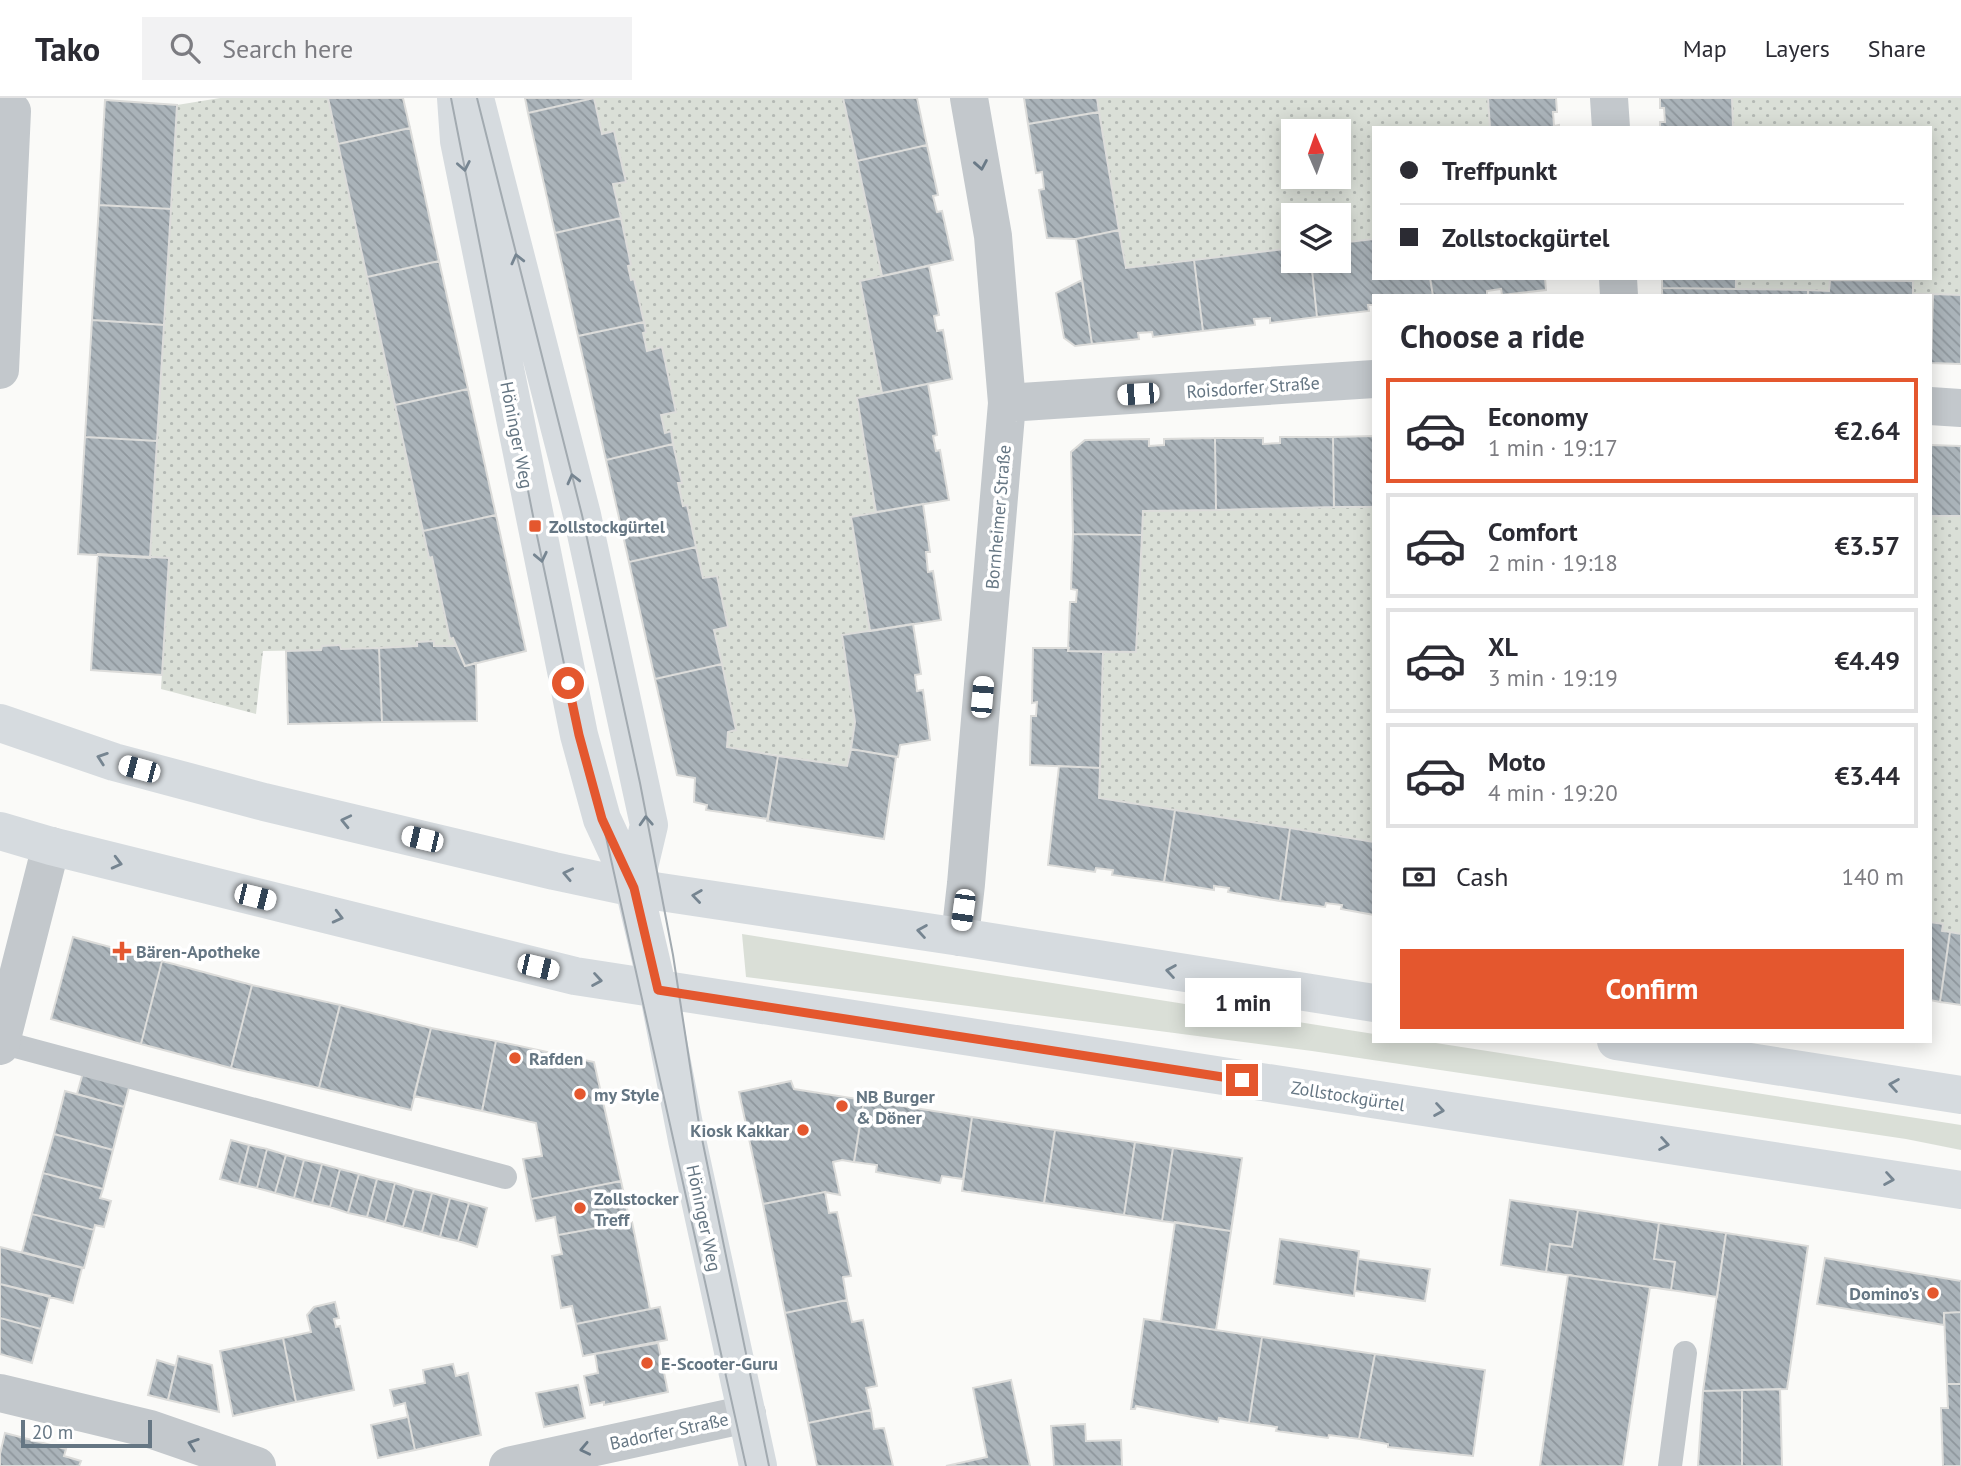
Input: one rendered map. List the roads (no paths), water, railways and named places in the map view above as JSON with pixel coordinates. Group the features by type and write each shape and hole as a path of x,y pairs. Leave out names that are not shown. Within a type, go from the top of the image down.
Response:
{"main road":[{"name":"Höninger Weg","path":"456,98 459,141 579,735 602,819 634,888 758,1466"},
{"name":"Höninger Weg","path":"475,98 582,515 649,825 634,888"},
{"path":"0,723 114,762 264,802 634,888 1372,1003"},
{"name":"Zollstockgürtel","path":"0,831 575,976 1961,1190"},
{"path":"1629,1043 1961,1095"}],"street":[{"name":"Bornheimer Straße","path":"960,937 967,884 1007,403 993,236 969,98"},
{"path":"1609,98 1611,126"},
{"path":"0,370 12,111"},
{"name":"Roisdorfer Straße","path":"1007,403 1372,379"},
{"path":"1932,406 1961,408"},
{"path":"0,1044 51,846"},
{"path":"0,1393 150,1429 257,1466"},
{"name":"Badorfer Straße","path":"508,1466 747,1414"}],"lane":[{"path":"0,1044 505,1177"},
{"path":"1670,1466 1685,1353"}],"tram line":[{"path":"451,98 579,735 602,819 746,1466"},
{"path":"477,98 582,515 640,783 673,955 699,1124 769,1466"}],"place":[{"name":"Zollstockgürtel","path":"535,526"},
{"name":"Bären-Apotheke","path":"122,951"},
{"name":"Rafden","path":"515,1058"},
{"name":"my Style","path":"580,1094"},
{"name":"NB Burger & Döner","path":"842,1106"},
{"name":"Kiosk Kakkar","path":"803,1130"},
{"name":"Zollstocker Treff","path":"580,1208"},
{"name":"Domino's","path":"1933,1293"},
{"name":"E-Scooter-Guru","path":"647,1363"}]}
